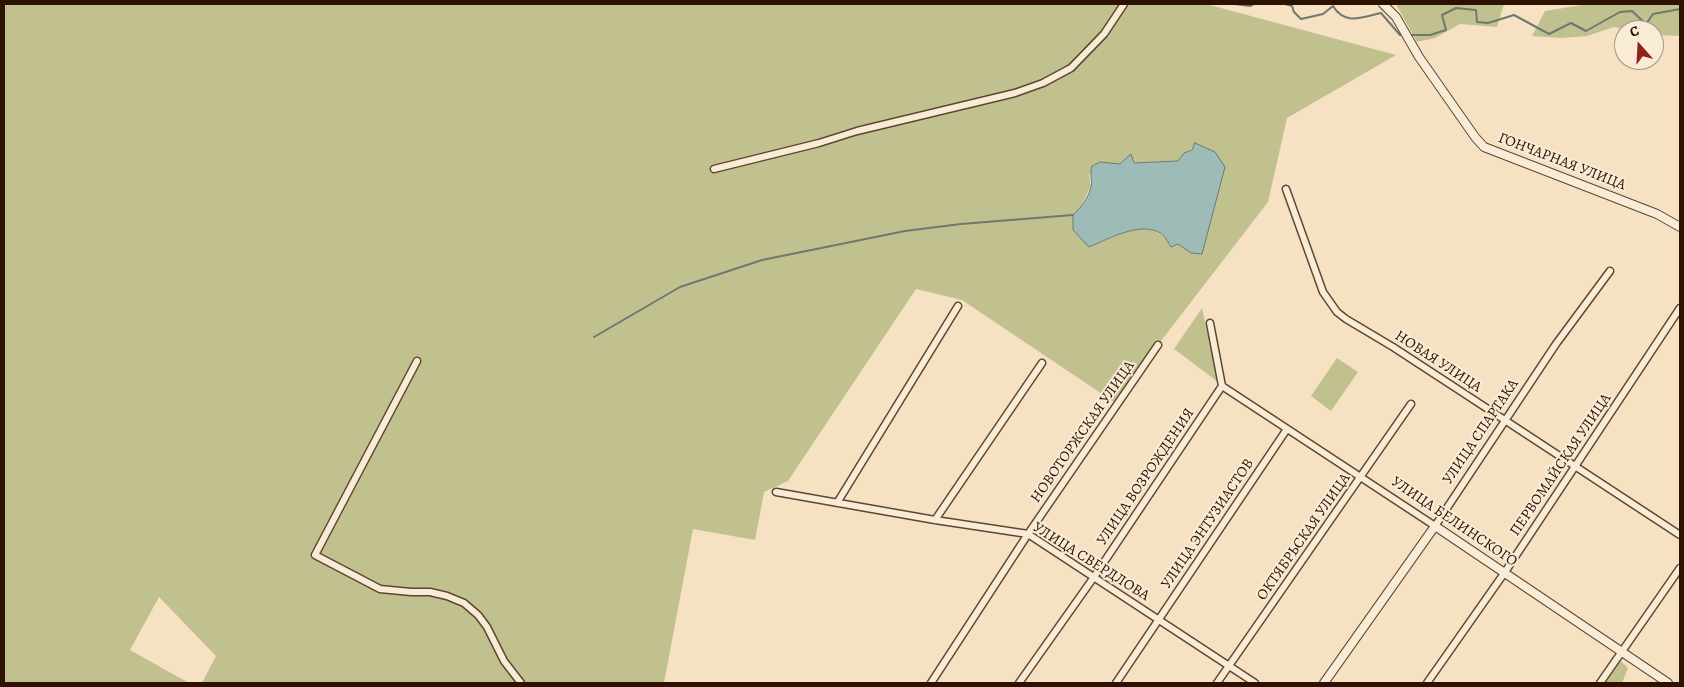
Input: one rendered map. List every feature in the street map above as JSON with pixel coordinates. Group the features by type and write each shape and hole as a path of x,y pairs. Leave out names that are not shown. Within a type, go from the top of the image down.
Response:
{"street":[{"path":"714,169 1015,92 1043,83 1070,68 1104,34 1124,4"},
{"name":"ГОНЧАРНАЯ УЛИЦА","path":"1383,4 1396,18 1419,58 1484,147 1657,214 1680,227"},
{"name":"НОВАЯ УЛИЦА","path":"1286,189 1326,298 1337,312 1680,535"},
{"name":"УЛИЦА СПАРТАКА","path":"1324,683 1435,526 1556,344 1610,271"},
{"path":"837,503 958,306"},
{"name":"ПЕРВОМАЙСКАЯ УЛИЦА","path":"1427,683 1505,572 1680,308"},
{"path":"1210,323 1222,386"},
{"name":"НОВОТОРЖСКАЯ УЛИЦА","path":"931,683 1028,534 1158,345"},
{"path":"417,361 315,555 380,589 430,592 464,603 488,627 504,661 520,683"},
{"path":"935,520 1042,363"},
{"name":"УЛИЦА БЕЛИНСКОГО","path":"1222,386 1361,476 1668,683"},
{"name":"УЛИЦА ВОЗРОЖДЕНИЯ","path":"1020,683 1094,577 1222,386"},
{"name":"ОКТЯБРЬСКАЯ УЛИЦА","path":"1217,683 1411,404"},
{"name":"УЛИЦА ЭНТУЗИАСТОВ","path":"1116,683 1287,429"},
{"name":"УЛИЦА СВЕРДЛОВА","path":"776,492 1028,534 1255,683"},
{"path":"1600,683 1680,568"}],"green space":[{"path":"4,4 1206,4 1396,55 1287,118 1268,202 1114,402 962,300 916,289 788,481 764,492 755,540 693,529 664,683 202,683 216,656 159,597 130,650 189,683 4,683","holes":["1192,150 1191,253 1178,244 1171,247 1162,235 1147,229 1132,231 1102,242 1073,216 1080,208 1091,186 1089,175 1100,162 1120,164 1131,155 1134,163 1178,161 1184,153"]},
{"path":"1398,4 1504,4 1497,27 1460,24 1435,38 1417,42 1397,6"},
{"path":"1588,4 1680,4 1680,36 1664,35 1664,20 1614,20 1614,27 1587,36 1561,38 1532,36 1545,11"},
{"path":"1202,308 1218,382 1174,349"},
{"path":"1337,358 1358,372 1331,411 1311,396"},
{"path":"1620,660 1628,668 1622,683 1605,683"}],"water":[{"path":"1195,143 1215,152 1225,167 1202,254 1191,253 1178,244 1171,247 1162,234 1154,230 1145,229 1125,232 1089,247 1073,230 1073,215 1090,191 1092,166 1100,162 1120,164 1131,154 1134,163 1178,161 1184,153 1192,150"}],"waterway":[{"path":"1235,4 1250,6 1254,4"},
{"path":"1285,4 1292,6 1294,12 1301,19 1323,14 1333,6 1343,16 1349,18 1361,18 1381,13 1402,35"},
{"path":"1410,35 1430,35 1446,30 1442,15 1456,8 1476,10 1477,22 1488,23 1514,15 1549,34 1571,23 1586,31 1620,12 1632,11 1646,24 1653,14 1680,9"},
{"path":"594,337 680,287 762,260 905,231 961,224 1073,215"}]}
